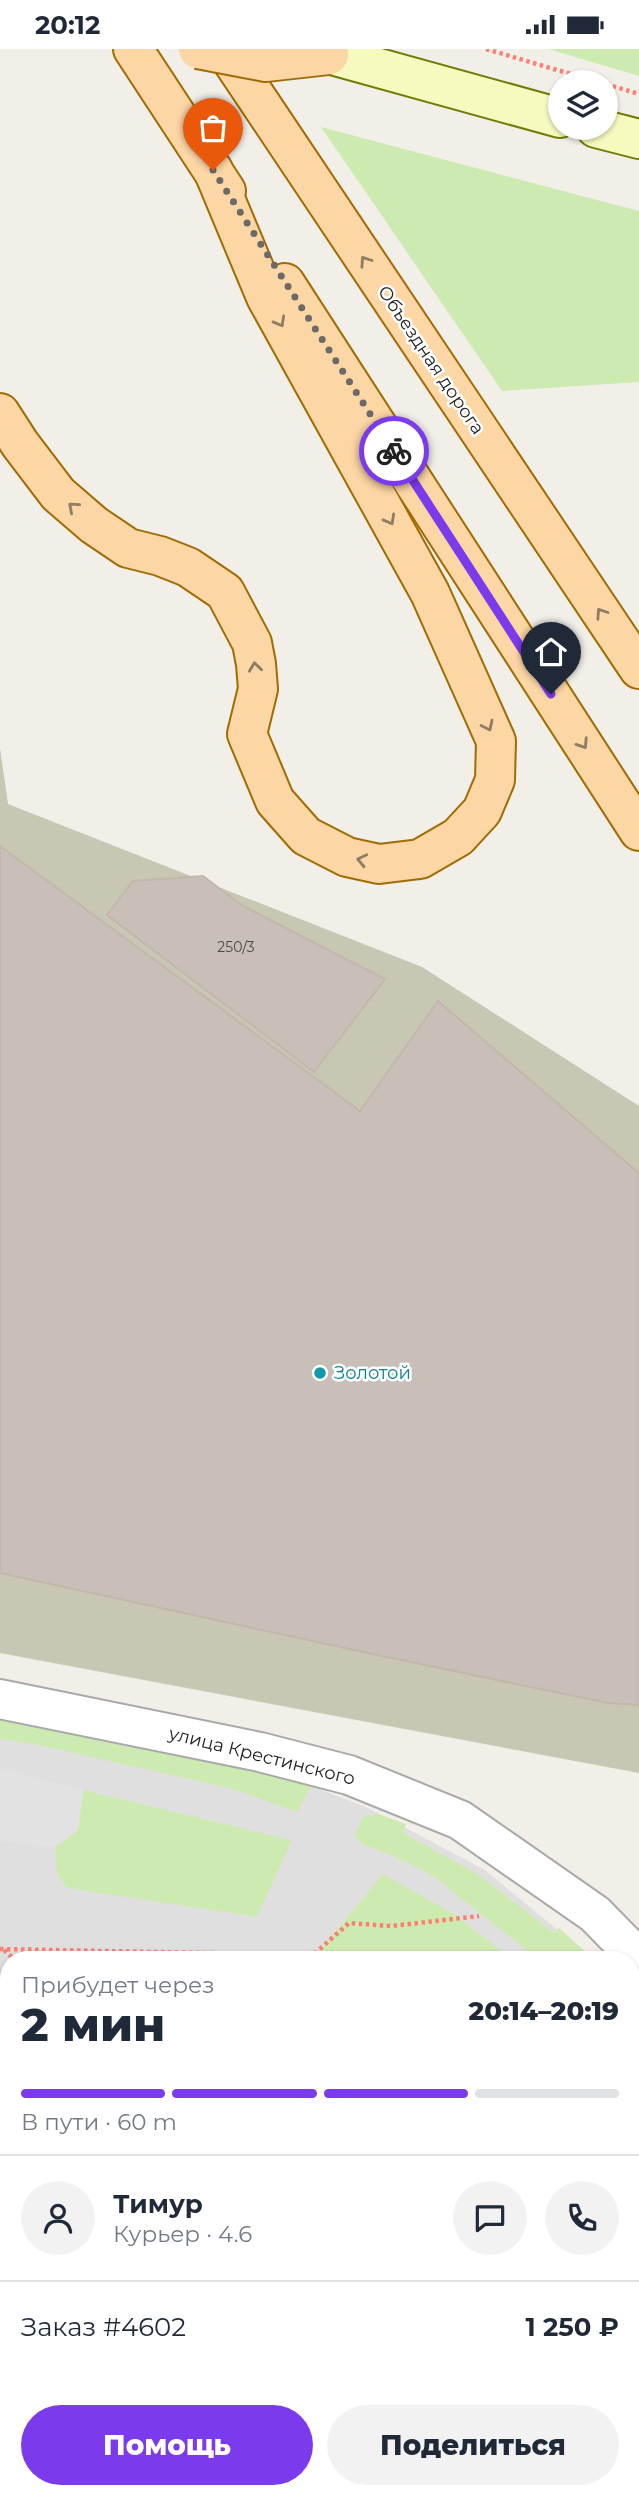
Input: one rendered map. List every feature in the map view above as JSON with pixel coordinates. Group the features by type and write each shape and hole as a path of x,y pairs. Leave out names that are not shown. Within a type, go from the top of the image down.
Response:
{"main road":[{"path":"134,49 639,831"},
{"path":"198,49 266,62 320,52 548,115"},
{"name":"Объездная дорога","path":"224,49 639,669"},
{"path":"618,134 639,139"},
{"path":"0,413 20,445 58,494 94,525 128,548 188,567 225,592 252,643 256,664 258,689 247,734 275,800 306,836 347,857 379,864 420,859 458,837 482,811 495,780 496,741 430,593 266,297 213,170"}],"street":[{"name":"улица Крестинского","path":"0,1699 260,1752 337,1772 448,1815 460,1820 595,1914 631,1951"}],"path":[{"path":"486,49 557,70"},
{"path":"618,88 639,94"},
{"path":"318,1951 349,1923 392,1926 479,1916"},
{"path":"1,1949 105,1951"}],"shaded area":[{"name":"Золотой","path":"0,748 8,804 422,967 639,1106 639,1773 0,1653"},
{"path":"0,1721 241,1766 317,1788 368,1808 485,1870 583,1951 0,1951"},
{"path":"0,1768 83,1790 78,1830 55,1847 0,1841"}],"green space":[{"path":"548,49 639,49 639,76"},
{"path":"321,127 639,211 639,382 502,391"},
{"path":"0,1718 237,1762 312,1785 297,1812 233,1789 34,1744 0,1739"},
{"path":"83,1790 292,1840 257,1917 67,1888 57,1874 55,1847 78,1830"},
{"path":"378,1814 406,1824 403,1832 410,1837 479,1875 554,1933 559,1928 585,1951 528,1951 433,1876 361,1843 355,1835 363,1817"},
{"path":"383,1874 454,1914 501,1951 319,1951"}],"building":[{"name":"Золотой","path":"0,846 360,1111 438,1001 639,1173 639,1705 608,1703 0,1573"},
{"path":"203,876 243,906 385,979 314,1072 107,915 133,881"}],"way so far":[{"path":"213,170 394,451"}],"place":[{"name":"Золотой","path":"320,1373"}],"route":[{"path":"394,451 551,694"}]}
